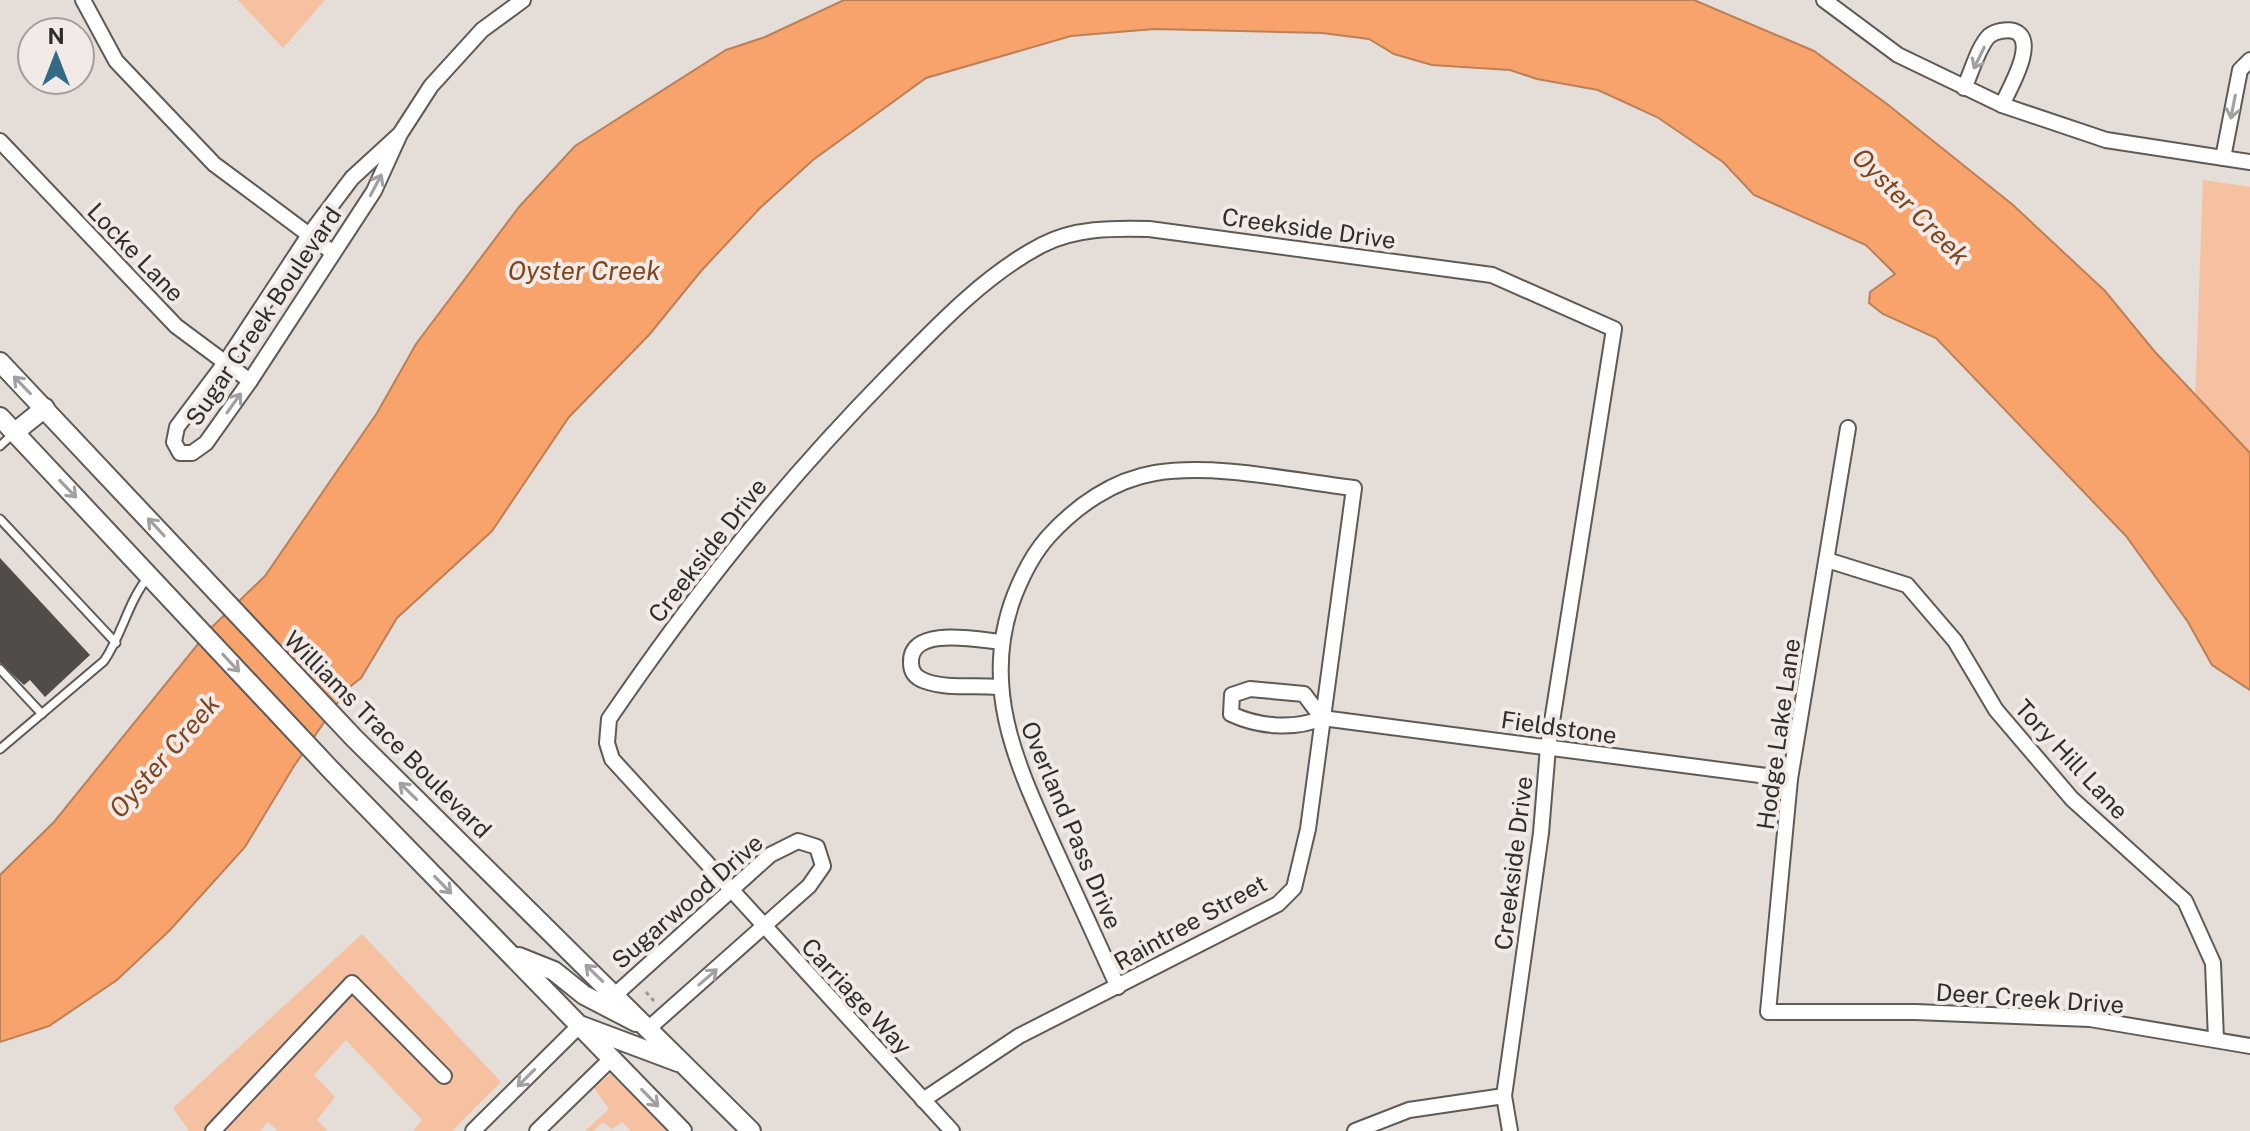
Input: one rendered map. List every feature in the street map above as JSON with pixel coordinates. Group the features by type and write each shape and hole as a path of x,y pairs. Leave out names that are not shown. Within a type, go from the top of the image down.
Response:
{"main road":[{"name":"Williams Trace Boulevard","path":"0,362 354,738 751,1131"},
{"path":"15,432 45,408"},
{"path":"0,417 330,769 682,1131"},
{"path":"512,955 554,971 584,995 649,1028"},
{"path":"580,1025 687,1066"}],"street":[{"path":"83,0 116,61 203,152 332,252"},
{"name":"Sugar Creek Boulevard","path":"400,134 352,178 309,235 225,363 177,427 174,442 180,453 192,453 206,443 250,381 374,191 400,134 431,86 482,30 523,0"},
{"path":"1824,0 1898,55 2002,105 2106,140 2250,162"},
{"path":"1964,88 1989,36 2003,30 2017,32 2024,40 2025,53 2002,105"},
{"path":"2223,158 2240,70 2250,60"},
{"name":"Locke Lane","path":"0,141 176,326 250,381"},
{"name":"Creekside Drive","path":"729,891 612,759 607,743 609,719 749,526 824,441 923,339 1006,268 1043,244 1072,234 1108,228 1149,229 1492,275 1614,329 1548,747 1541,833 1504,1096 1510,1131"},
{"name":"Hodge Lake Lane","path":"1805,1012 1768,1012 1790,779 1848,428"},
{"name":"Overland Pass Drive","path":"1118,987 1019,769 1005,728 998,687 1001,642 1010,607 1039,547 1067,516 1118,486 1153,473 1191,469 1354,488"},
{"name":"Raintree Street","path":"923,1100 1019,1036 1278,904 1294,888 1308,829 1354,488"},
{"name":"Tory Hill Lane","path":"1827,560 1907,585 1955,641 1996,710 2072,799 2185,901 2213,963 2216,1040"},
{"path":"998,687 927,682 916,676 910,667 911,655 919,644 934,637 1001,642"},
{"name":"Fieldstone","path":"1322,718 1304,694 1250,689 1232,695 1229,707 1231,714 1246,721 1302,727 1322,718 1790,779"},
{"name":"Sugarwood Drive","path":"616,994 729,891 788,843 798,841 817,847 823,866 818,875 764,928 649,1028"},
{"name":"Carriage Way","path":"729,891 952,1131"},
{"path":"213,1131 352,983 444,1076"},
{"name":"Deer Creek Drive","path":"1805,1012 1915,1012 2090,1019 2250,1046"},
{"path":"473,1131 580,1025"},
{"path":"537,1131 612,1058"},
{"path":"1355,1131 1409,1110 1504,1096"}],"lane":[{"path":"0,446 15,432"},
{"path":"0,519 116,643"},
{"path":"0,749 104,661 116,643 134,593 150,574"},
{"path":"0,669 42,714"}],"path":[{"path":"646,992 655,1002"}],"shaded area":[{"path":"238,0 325,0 283,48"},
{"path":"2203,180 2250,187 2250,463 2195,403"},
{"path":"362,934 501,1082 452,1131 413,1131 422,1120 346,1040 314,1075 335,1097 317,1120 328,1131 278,1131 268,1122 260,1131 189,1131 173,1108"},
{"path":"613,1072 673,1131 631,1131 622,1122 612,1129 603,1122 593,1131 585,1131 609,1109 594,1088"}],"water":[{"name":"Oyster Creek","path":"844,0 1694,0 1814,51 1887,104 2013,205 2105,291 2155,352 2250,453 2250,690 2212,665 2188,622 2126,536 1936,338 1883,314 1869,303 1870,292 1895,274 1866,245 1754,195 1723,162 1657,117 1598,90 1537,79 1510,70 1432,65 1394,54 1369,39 1322,33 1154,29 1071,36 926,78 813,160 760,208 701,271 649,335 569,417 492,531 397,618 361,678 347,689 294,766 245,847 170,930 117,980 49,1026 0,1042 0,875 54,822 211,628 265,576 377,413 416,344 519,207 575,146 726,50 765,37"}],"building":[{"path":"0,558 90,655 45,697 30,680 24,685 0,663"}]}
